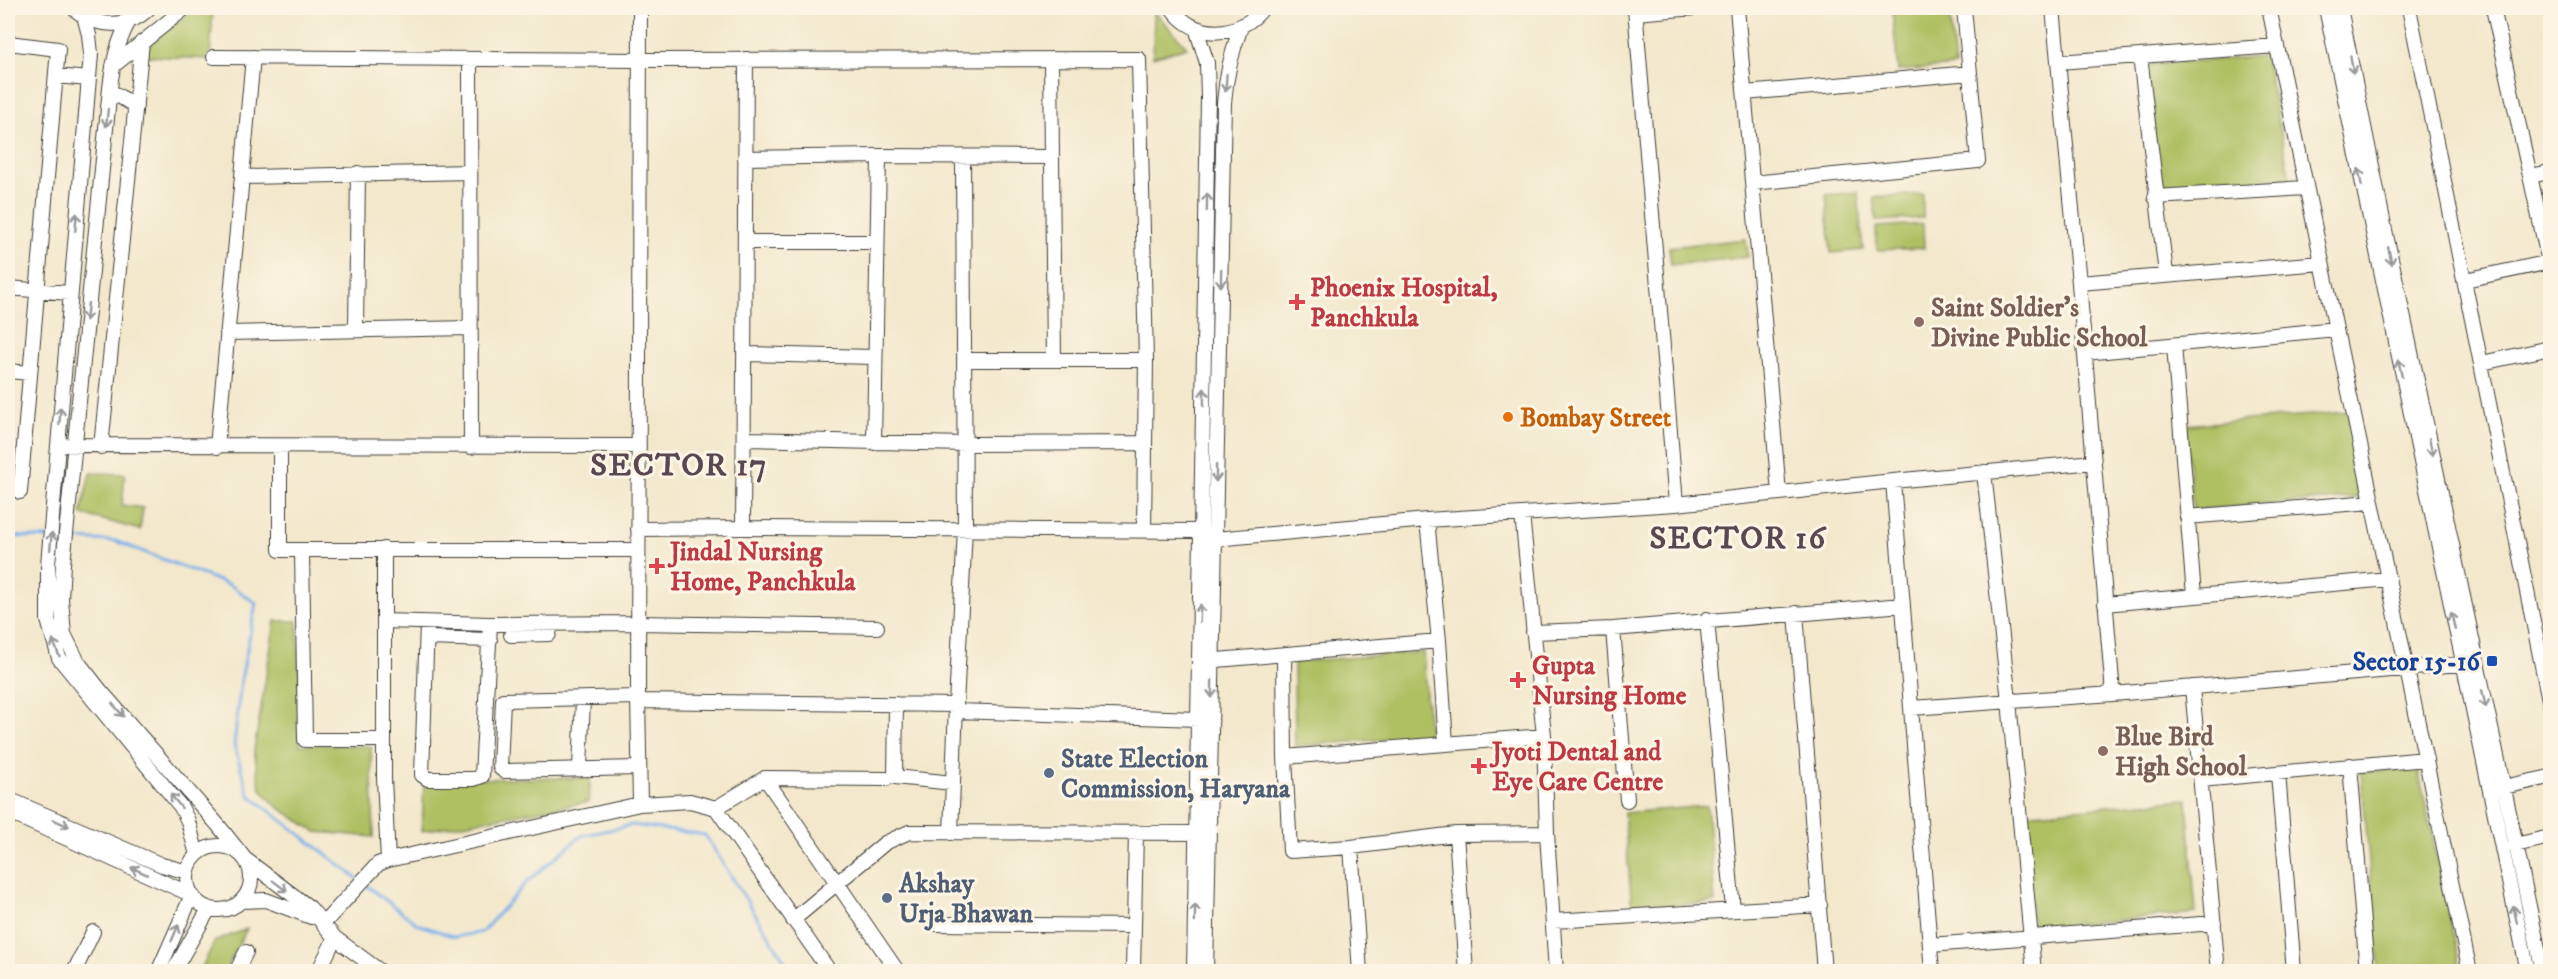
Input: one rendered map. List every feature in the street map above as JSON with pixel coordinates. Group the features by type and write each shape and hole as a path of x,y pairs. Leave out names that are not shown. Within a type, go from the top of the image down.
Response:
{"street":[{"path":"79,12 105,24 129,21 149,8"},
{"path":"113,66 185,8"},
{"path":"640,8 638,529 640,804"},
{"path":"1172,8 1182,19 1196,28 1219,32 1241,27 1263,8"},
{"path":"1676,504 1635,10 1695,8"},
{"path":"1737,8 1779,493"},
{"path":"1752,183 1978,162 1964,8"},
{"path":"2052,8 2079,283 2113,694"},
{"path":"2269,8 2470,972"},
{"path":"2325,8 2496,788 2528,972"},
{"path":"2340,8 2469,663"},
{"path":"2409,8 2548,680 2550,705"},
{"path":"2465,280 2550,262 2493,8"},
{"path":"79,12 89,35 89,79 69,293 58,445 64,634 78,662 245,859 251,876 247,894 241,902"},
{"path":"129,21 119,40 113,66 74,445 48,565 48,620 59,658 181,807 188,821 197,855"},
{"path":"1194,972 1202,833 1206,661 1215,539 1224,103 1227,72 1241,27"},
{"path":"1196,28 1207,63 1208,97 1201,531 1206,661 1198,719 1206,972"},
{"path":"101,447 142,42"},
{"path":"8,44 58,49 20,492"},
{"path":"2058,62 2277,46"},
{"path":"2140,56 2166,274"},
{"path":"214,57 640,60 1139,59 1146,360 1144,530"},
{"path":"217,447 253,57"},
{"path":"470,59 471,447"},
{"path":"743,528 746,59"},
{"path":"1051,59 1054,360"},
{"path":"1745,93 1970,73"},
{"path":"56,76 89,79"},
{"path":"110,91 136,106"},
{"path":"745,158 879,156 1051,158"},
{"path":"874,443 879,156"},
{"path":"951,833 965,529 963,158"},
{"path":"242,177 470,172"},
{"path":"2530,176 2550,172"},
{"path":"356,329 358,173"},
{"path":"2155,196 2306,188"},
{"path":"745,242 877,242"},
{"path":"2079,283 2166,274 2322,263"},
{"path":"8,288 69,293"},
{"path":"227,333 470,328"},
{"path":"2085,353 2336,329"},
{"path":"2174,345 2194,596"},
{"path":"2482,363 2550,348"},
{"path":"744,354 875,357"},
{"path":"964,360 1146,360"},
{"path":"8,371 30,373"},
{"path":"744,439 966,444 1144,443"},
{"path":"58,445 101,447 639,446"},
{"path":"280,447 280,550 638,550"},
{"path":"638,529 1144,530 1201,531 1215,539 1427,520 1676,504 1893,480 2094,462"},
{"path":"1984,472 2009,701 2034,972"},
{"path":"1893,480 1932,972"},
{"path":"2187,517 2372,502"},
{"path":"1522,514 1544,736 1547,832 1556,972"},
{"path":"1427,520 1446,744"},
{"path":"384,549 384,740 388,860"},
{"path":"302,550 305,740 384,740"},
{"path":"2105,604 2389,579"},
{"path":"1533,632 1613,629 1903,605"},
{"path":"1797,613 1824,972"},
{"path":"1707,620 1733,910"},
{"path":"384,621 877,627"},
{"path":"427,623 422,775 428,779 474,779 482,776 490,624"},
{"path":"511,635 549,634 551,624"},
{"path":"1613,629 1627,800"},
{"path":"427,638 490,640"},
{"path":"1206,661 1439,641"},
{"path":"1284,655 1285,757 1290,851 1351,847 1456,834 1547,832"},
{"path":"1911,708 2113,694 2469,663"},
{"path":"2192,687 2218,972"},
{"path":"639,768 502,770 501,702 505,699 638,699 896,704 1198,719"},
{"path":"580,768 583,699"},
{"path":"896,704 895,777 953,783"},
{"path":"1285,757 1544,736"},
{"path":"2200,780 2426,759"},
{"path":"2350,765 2367,972"},
{"path":"2278,773 2294,972"},
{"path":"2496,788 2550,777"},
{"path":"716,808 765,778 886,779"},
{"path":"765,778 898,972"},
{"path":"2496,788 2515,845 2543,972"},
{"path":"8,799 154,862 188,872"},
{"path":"324,923 378,864 388,860 640,804 690,801 716,808 830,972"},
{"path":"8,812 192,895 209,909 226,909 241,902 266,900 324,923"},
{"path":"793,920 885,843 909,832 1202,833"},
{"path":"1133,972 1136,832"},
{"path":"1456,834 1466,972"},
{"path":"2515,845 2550,837"},
{"path":"158,972 192,895 188,872 197,855 205,849 222,846 231,848 310,908 335,938 381,972"},
{"path":"1351,847 1360,972"},
{"path":"1553,921 1820,904"},
{"path":"173,972 209,909"},
{"path":"1930,945 2214,923"},
{"path":"936,924 1134,926"},
{"path":"74,972 93,932"},
{"path":"318,972 335,938"},
{"path":"236,972 246,952"}],"green space":[{"path":"197,8 213,8 210,59 147,56 148,44"},
{"path":"1892,8 1949,8 1955,66 1898,71"},
{"path":"1154,11 1187,47 1153,57"},
{"path":"2265,56 2290,178 2157,189 2145,65"},
{"path":"1858,192 1863,250 1831,253 1826,195"},
{"path":"1923,194 1923,218 1876,221 1874,197"},
{"path":"1923,224 1924,248 1877,250 1876,227"},
{"path":"1746,239 1748,257 1671,265 1669,247"},
{"path":"2348,412 2364,497 2193,510 2185,425"},
{"path":"90,473 125,474 122,505 143,508 140,530 81,514"},
{"path":"275,621 298,621 300,745 371,746 374,837 316,832 276,806 260,788 254,750"},
{"path":"1423,652 1429,736 1295,746 1294,662"},
{"path":"2418,769 2461,971 2379,971 2361,772"},
{"path":"590,778 589,802 422,831 424,779"},
{"path":"2187,799 2196,913 2032,928 2022,814"},
{"path":"1707,806 1715,902 1632,909 1624,813"},
{"path":"247,929 225,971 200,971 215,941"}],"waterway":[{"path":"8,536 48,538"},
{"path":"69,539 115,541 230,585 256,603 241,680 234,745 249,795 358,879"},
{"path":"366,885 417,924 455,937 482,932 527,882 581,836 632,825 705,835 792,972"}],"place":[{"name":"Phoenix Hospital, Panchkula","path":"1297,302"},
{"name":"Saint Soldier’s Divine Public School","path":"1919,322"},
{"name":"Bombay Street","path":"1508,417"},
{"name":"Jindal Nursing Home, Panchkula","path":"657,566"},
{"name":"Sector 15-16","path":"2492,661"},
{"name":"Gupta Nursing Home","path":"1518,680"},
{"name":"Blue Bird High School","path":"2103,751"},
{"name":"Jyoti Dental and Eye Care Centre","path":"1479,766"},
{"name":"State Election Commission, Haryana","path":"1049,773"},
{"name":"Akshay Urja Bhawan","path":"887,898"}],"district":[{"name":"SECTOR 17","path":"679,464"},
{"name":"SECTOR 16","path":"1738,537"}]}
